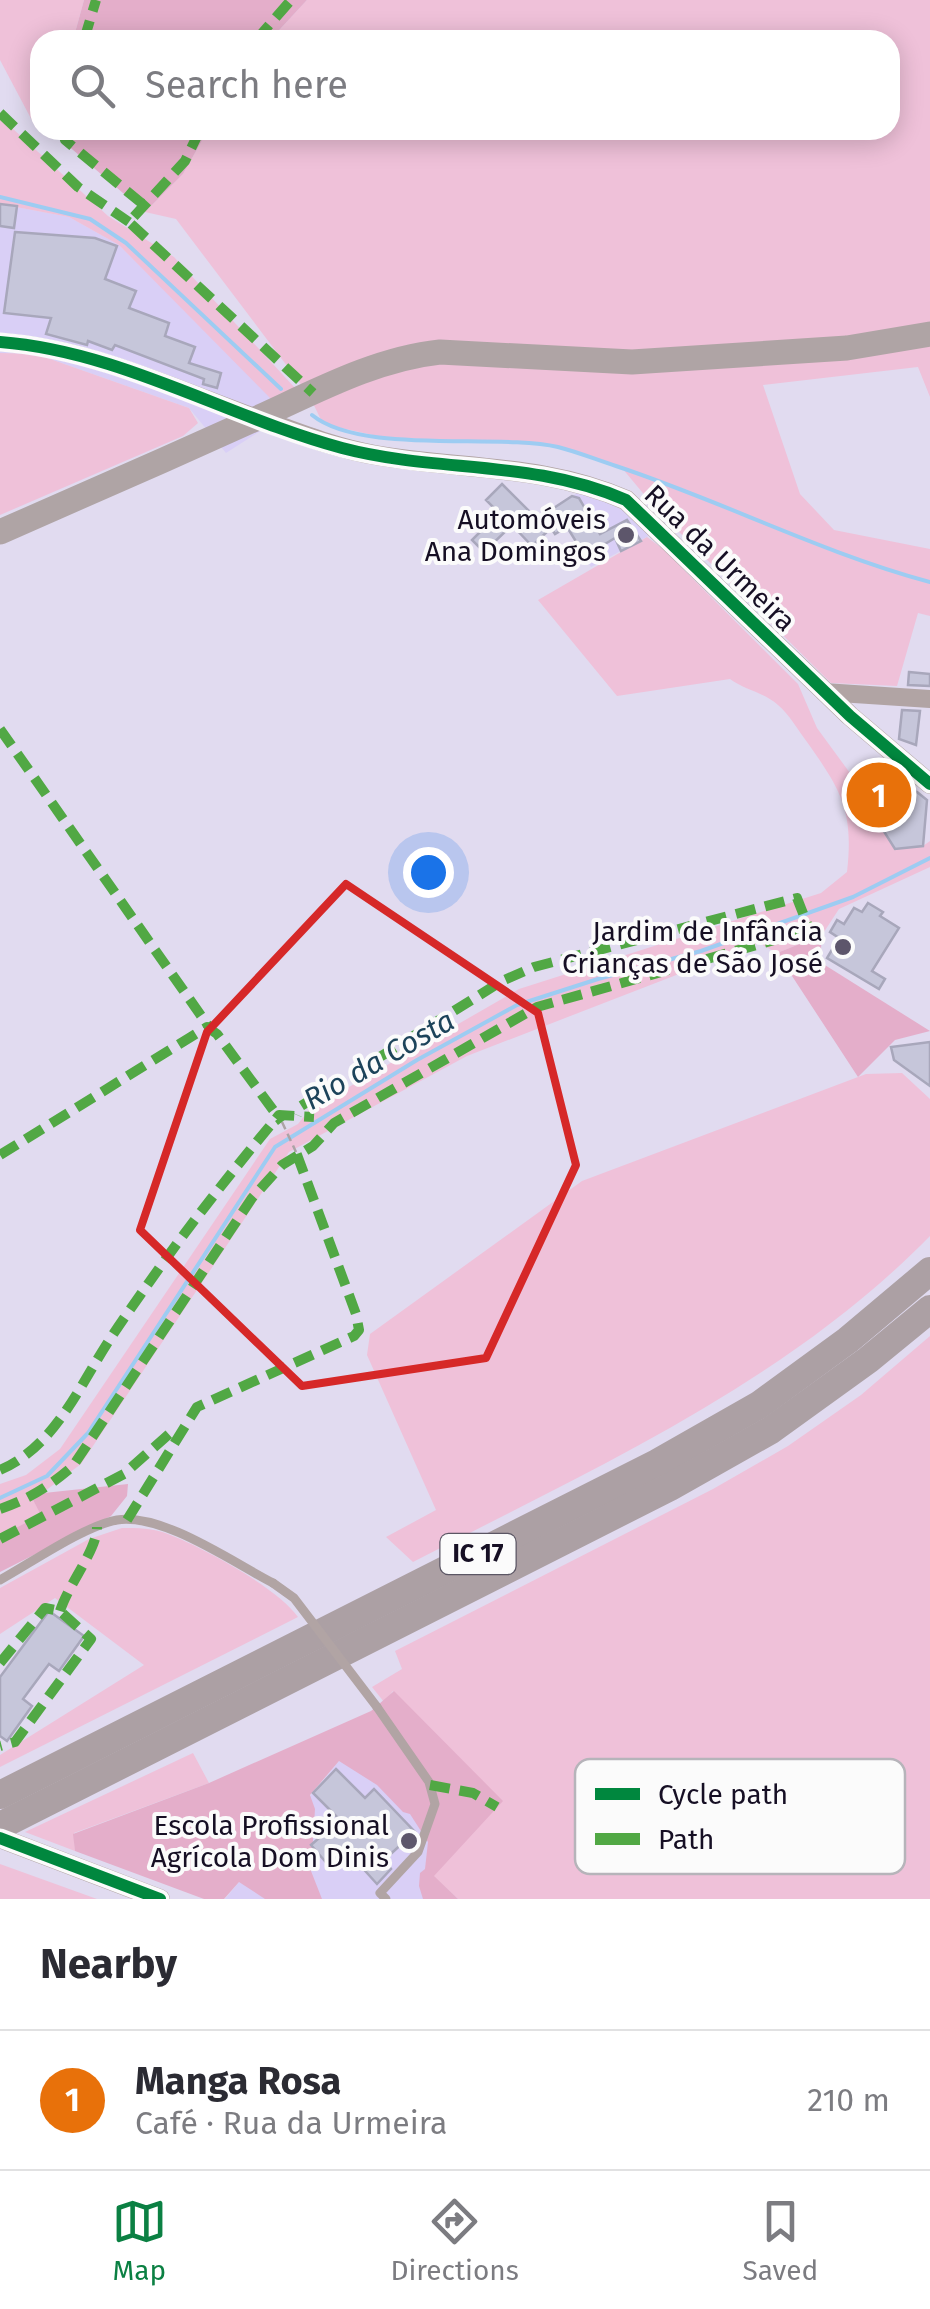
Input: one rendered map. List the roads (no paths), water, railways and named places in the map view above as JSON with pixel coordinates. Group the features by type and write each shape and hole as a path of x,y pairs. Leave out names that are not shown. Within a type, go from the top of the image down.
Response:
{"highway":[{"name":"IC 17","path":"0,1795 658,1463 759,1405 848,1340 930,1271"},
{"name":"IC 17","path":"0,1826 670,1487 772,1430 930,1310"}],"main road":[{"path":"0,532 384,363 412,355 440,352 632,362 847,348 930,334"}],"street":[{"path":"0,342 42,345 144,376 257,418"},
{"name":"Rua da Urmeira","path":"257,418 341,448 553,475 590,484 626,500 824,692 930,784"},
{"path":"824,692 930,699"},
{"path":"0,1838 160,1899"}],"lane":[{"path":"0,1580 97,1527 127,1520 162,1525 274,1582 294,1598 377,1706 429,1782 436,1804 418,1852 380,1897"}],"waterway":[{"path":"0,197 90,219 126,243 281,389"},
{"path":"312,415 362,435 532,443 565,449 850,557 930,582"},
{"name":"Rio da Costa","path":"0,1498 47,1476 88,1433 275,1147 417,1060 517,1005 701,951 853,897 930,858"}],"place":[{"name":"Automóveis Ana Domingos","path":"626,535"},
{"name":"Manga Rosa","path":"879,795"},
{"name":"Jardim de Infância Crianças de São José","path":"843,947"},
{"name":"Escola Profissional Agrícola Dom Dinis","path":"409,1841"}]}
